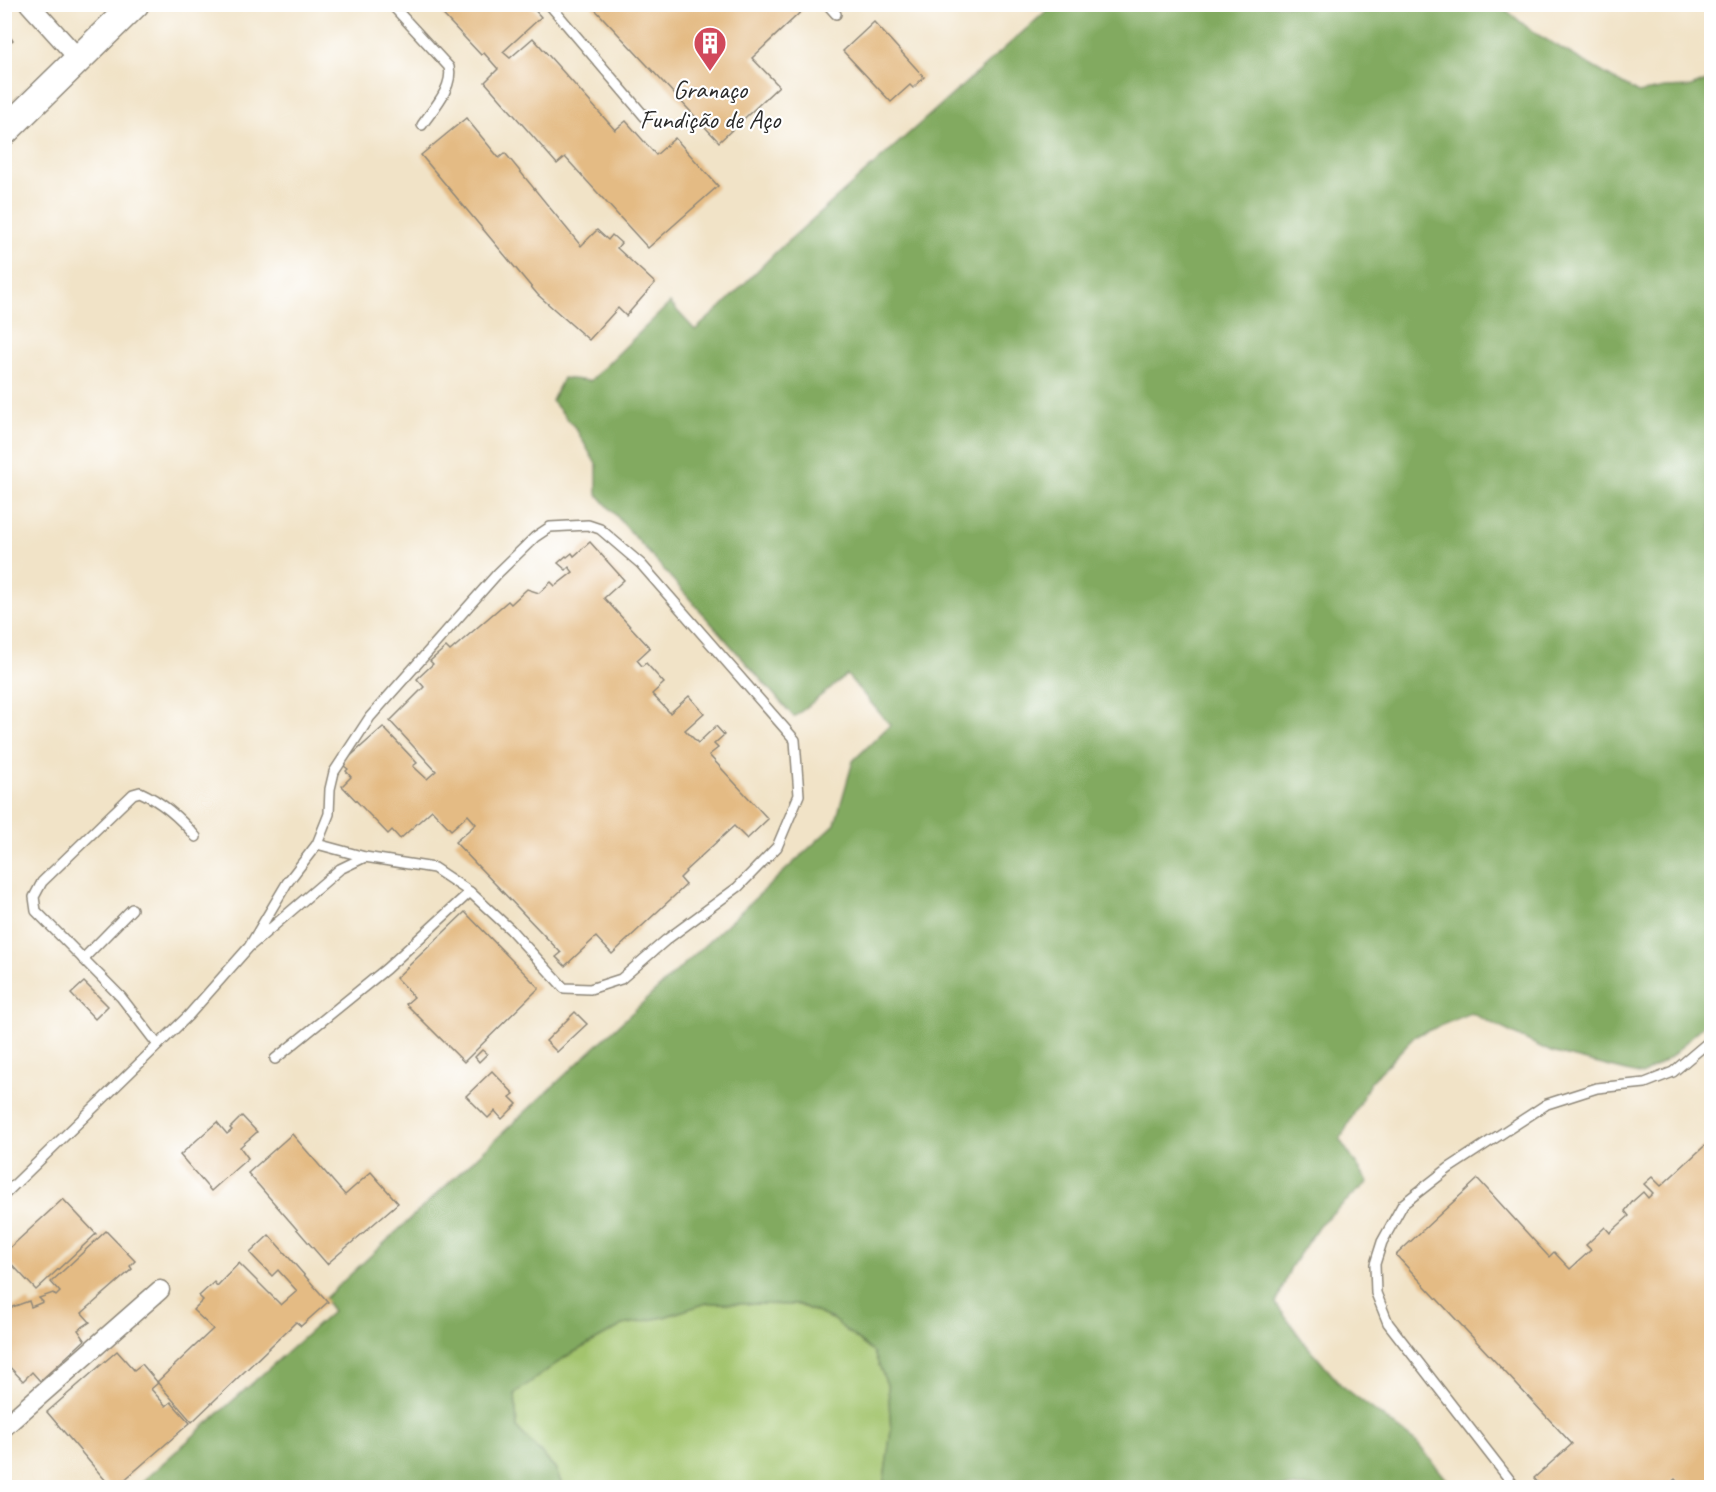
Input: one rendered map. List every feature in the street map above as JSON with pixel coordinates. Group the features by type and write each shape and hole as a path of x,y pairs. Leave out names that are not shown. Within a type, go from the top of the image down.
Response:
{"main road":[{"path":"4,132 135,4"}],"street":[{"path":"28,4 78,58"},
{"path":"4,1428 160,1290"}],"lane":[{"path":"391,4 449,68 451,75 446,89 422,124"},
{"path":"549,4 645,117"},
{"path":"827,4 836,14"},
{"path":"249,946 287,883 317,844 329,814 330,789 334,772 370,717 498,573 535,537 550,527 588,525 600,529 641,564 795,740 799,795 777,847 738,886 666,940 621,979 590,989 564,988 510,929 470,892 434,868 365,857 317,844"},
{"path":"158,1045 121,997 36,911 34,897 42,882 133,794 140,792 152,797 184,823 196,837"},
{"path":"4,1195 188,1016 249,946 340,869 365,857"},
{"path":"275,1059 386,969 470,892"},
{"path":"83,959 132,909"},
{"path":"1516,1488 1388,1323 1376,1293 1375,1264 1382,1242 1403,1204 1449,1168 1547,1104 1597,1088 1645,1083 1673,1072 1712,1039"}],"green space":[{"path":"1053,5 1500,5 1533,32 1638,93 1665,88 1691,87 1711,79 1711,1017 1671,1057 1642,1075 1551,1052 1471,1013 1415,1036 1370,1083 1340,1140 1368,1182 1319,1225 1291,1267 1276,1304 1303,1341 1341,1385 1417,1443 1453,1487 883,1487 891,1431 888,1387 874,1353 832,1319 800,1305 707,1303 664,1317 623,1325 567,1356 515,1393 517,1428 555,1468 563,1487 135,1488 333,1311 324,1299 835,824 853,761 890,725 847,675 794,717 597,494 597,466 576,429 552,401 563,378 590,381 670,303 695,330 777,251"},
{"path":"707,1303 799,1305 832,1319 874,1353 888,1387 891,1431 883,1487 563,1487 555,1468 517,1428 515,1393 567,1356 623,1325 664,1317"}],"building":[{"path":"433,4 535,4 532,7 541,17 503,52 510,58 533,38 615,130 626,121 656,155 675,138 718,186 648,248 565,157 557,164 485,82 498,69 484,53 481,55"},
{"name":"Granaço Fundição de Aço","path":"590,4 809,4 752,58 779,86 719,142"},
{"path":"874,22 924,77 913,88 910,85 891,102 843,51"},
{"path":"4,32 13,40 4,48"},
{"path":"466,118 499,158 505,153 581,246 597,230 608,240 612,235 621,243 617,248 655,283 626,316 618,308 589,340 538,295 421,155"},
{"path":"590,542 624,580 604,598 650,648 637,660 642,666 646,663 664,683 652,694 670,713 689,696 704,713 685,730 698,743 716,726 724,735 714,744 718,748 709,755 768,819 747,839 734,826 685,871 680,878 686,885 612,954 596,937 565,966 556,957 561,953 455,842 476,824 468,815 451,830 432,810 400,839 392,830 388,834 342,786 351,777 344,766 345,761 383,727 417,763 413,766 427,779 436,771 390,721 424,687 417,679 433,664 430,661 446,647 450,651 508,601 511,604 527,589 539,593 551,582 555,586 573,572 569,567 566,570 558,563 572,553 574,556"},
{"path":"465,912 539,988 464,1062 406,1004 414,997 396,978"},
{"path":"84,982 108,1006 95,1019 71,994"},
{"path":"575,1012 587,1024 557,1052 546,1041"},
{"path":"482,1050 487,1054 479,1062 475,1057"},
{"path":"492,1071 514,1094 510,1097 517,1104 502,1119 495,1111 488,1118 466,1096"},
{"path":"242,1116 257,1132 240,1147 248,1158 211,1191 180,1155 217,1122 227,1134"},
{"path":"292,1134 345,1195 371,1172 398,1203 327,1264 248,1173"},
{"path":"1712,1139 1712,1488 1683,1488 1675,1479 1665,1488 1542,1488 1534,1478 1572,1444 1396,1255 1478,1179 1549,1257 1554,1252 1570,1269 1591,1250 1586,1245 1605,1227 1610,1233 1629,1216 1625,1211 1633,1201 1643,1192 1648,1198 1653,1193 1644,1184 1652,1177 1661,1186"},
{"path":"63,1199 96,1234 36,1290 4,1256 4,1253"},
{"path":"106,1231 135,1261 130,1266 132,1269 82,1313 90,1322 78,1330 85,1340 40,1381 32,1372 23,1381 4,1361 4,1310 29,1301 31,1307 43,1302 39,1298 53,1293 56,1296 60,1292 51,1282"},
{"path":"269,1235 328,1302 301,1326 296,1322 192,1422 157,1382 213,1329 193,1310 203,1300 199,1296 214,1282 217,1286 239,1263 281,1305 297,1291 278,1270 272,1276 250,1253"},
{"path":"117,1351 134,1370 142,1364 158,1383 151,1389 166,1406 171,1402 190,1423 115,1488 112,1488 47,1412"}],"place":[{"name":"Granaço Fundição de Aço","path":"710,72"}]}
